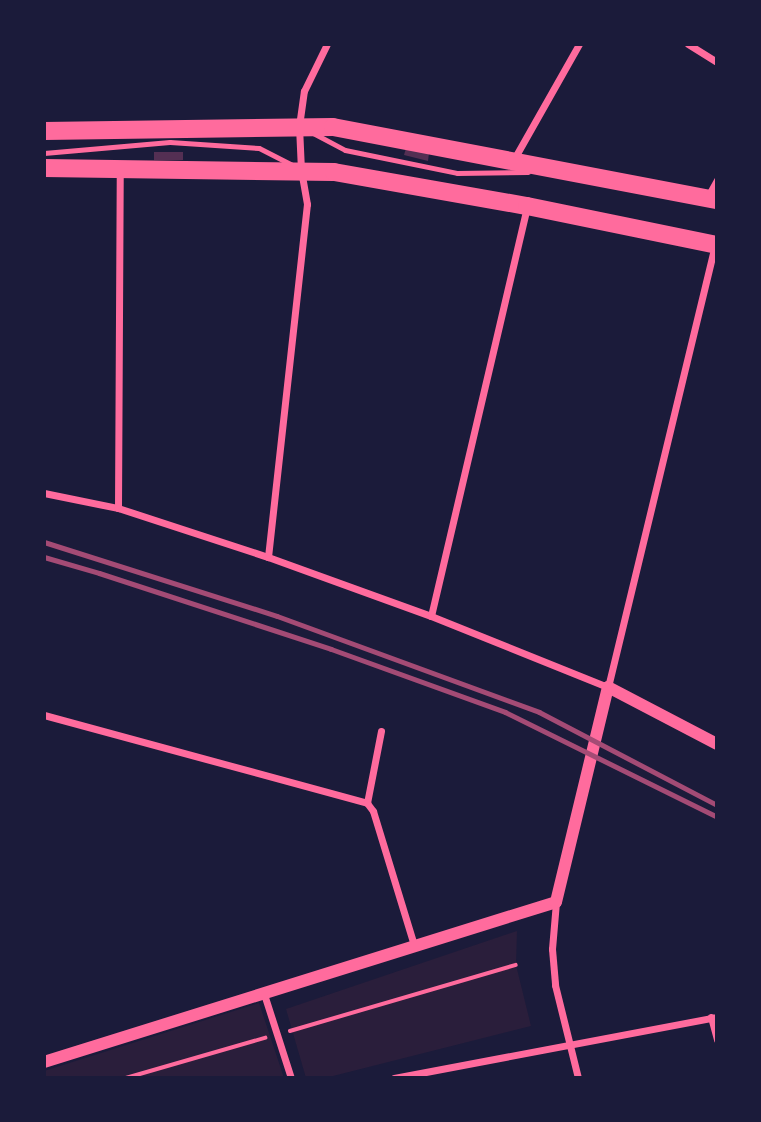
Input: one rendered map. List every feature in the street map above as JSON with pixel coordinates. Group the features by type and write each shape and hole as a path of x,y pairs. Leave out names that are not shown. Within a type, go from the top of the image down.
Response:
{"main road":[{"path":"44,131 299,126 360,130 712,199"},
{"path":"44,169 301,170 357,175 527,206 716,245"}],"street":[{"path":"268,557 307,204 301,170 299,126 303,90 327,44"},
{"path":"514,160 579,44"},
{"path":"688,44 717,62"},
{"path":"118,508 120,169"},
{"path":"712,199 717,180"},
{"path":"431,615 527,206"},
{"path":"578,1078 553,970 556,902 716,245"},
{"path":"44,493 118,508 268,557 431,615 608,687 717,744"},
{"path":"44,715 367,803 373,811 414,946"},
{"path":"367,803 381,730"},
{"path":"44,1062 556,902"},
{"path":"264,994 291,1078"},
{"path":"394,1078 714,1017 717,1040"}],"lane":[{"path":"299,126 345,150 457,173 569,171"},
{"path":"44,153 170,142 259,148 301,170"}],"path":[{"path":"126,1078 516,965"}],"shaded area":[{"path":"517,931 516,965 531,1026 325,1078 306,1078 286,1009"},
{"path":"259,1003 284,1078 44,1078 44,1071"}],"building":[{"path":"406,148 429,153 428,161 404,155"},
{"path":"154,152 183,152 183,160 154,160"}],"railway":[{"path":"44,542 277,616 539,712 717,805"},
{"path":"44,557 331,649 505,712 717,817"}]}
